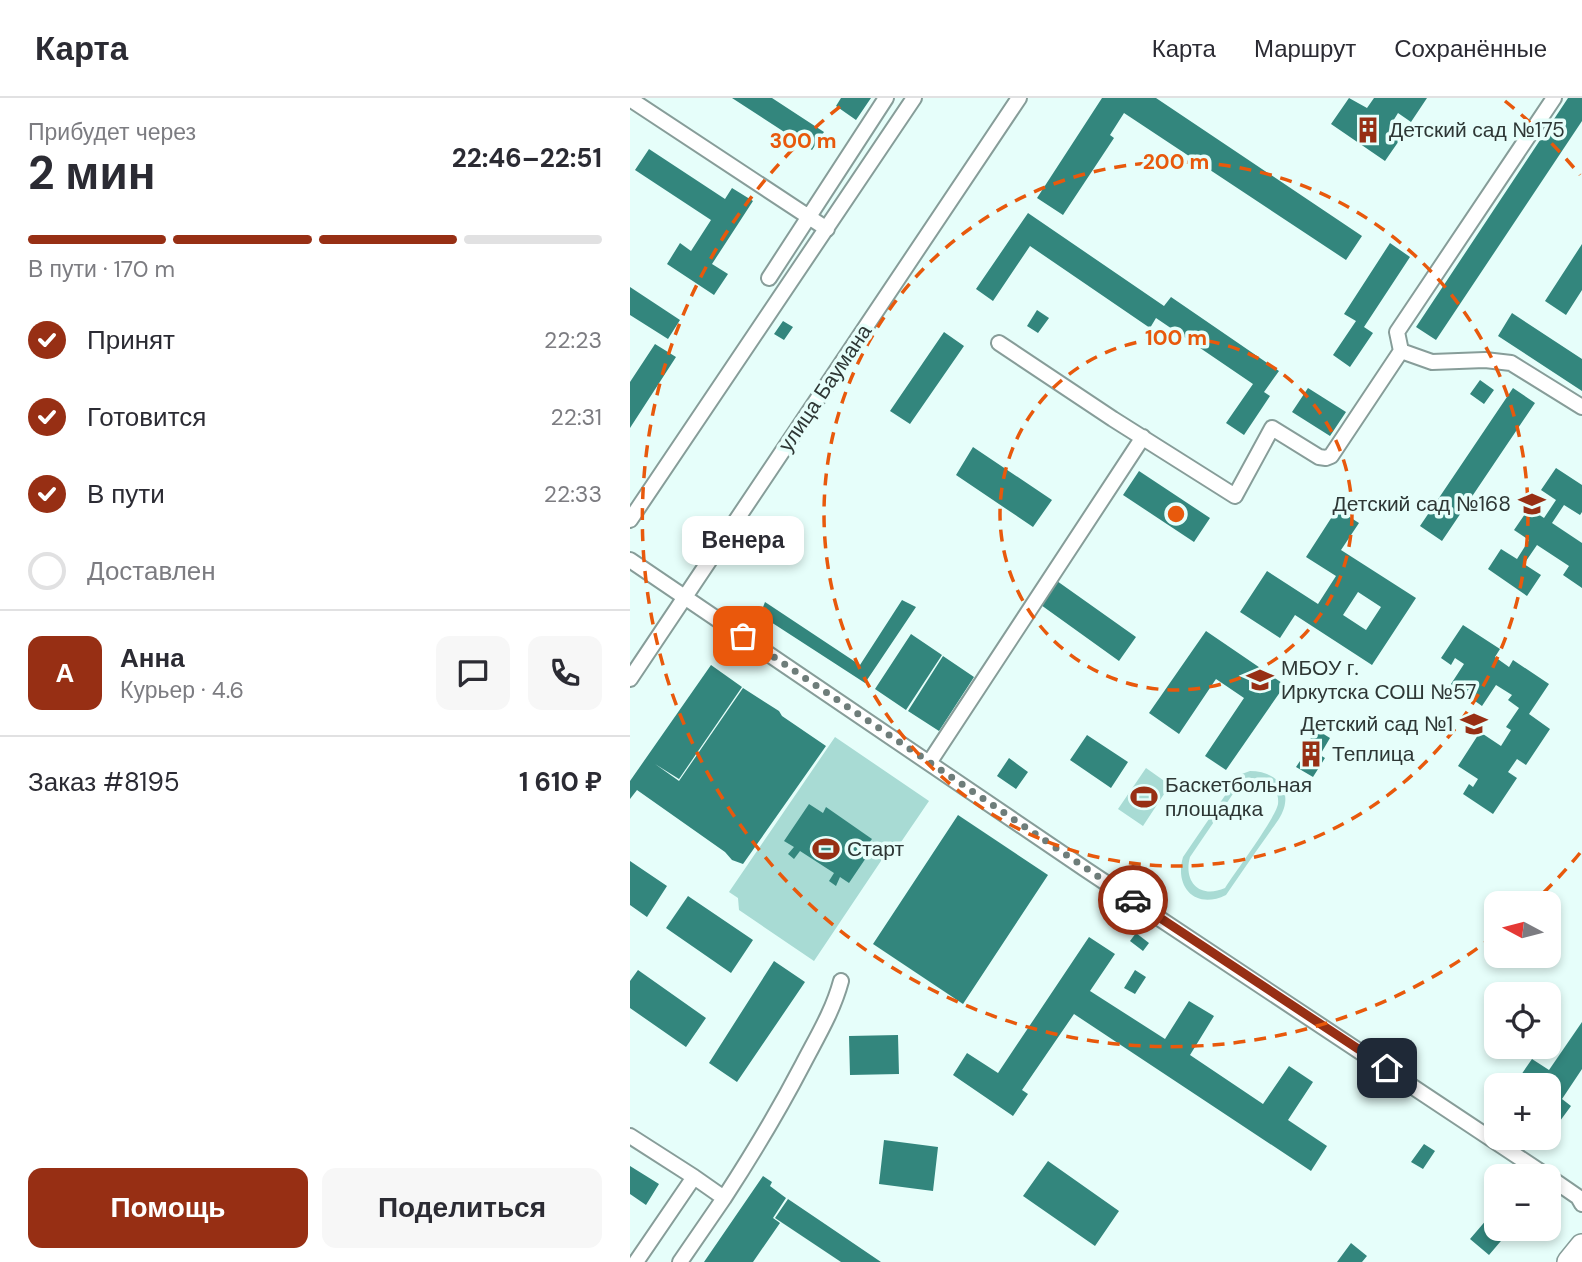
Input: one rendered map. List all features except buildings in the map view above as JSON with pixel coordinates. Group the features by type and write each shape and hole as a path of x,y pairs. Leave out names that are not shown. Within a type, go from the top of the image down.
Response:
{"main road":[{"path":"1569,1262 1582,1246"}],"street":[{"path":"769,278 886,98"},
{"path":"630,520 914,98"},
{"name":"улица Баумана","path":"630,679 1019,98"},
{"path":"999,343 1235,496 1272,428 1319,457 1331,456 1401,351 1397,332 1554,98"},
{"path":"630,99 827,229"},
{"path":"1401,351 1432,362 1485,360 1511,363 1582,407"},
{"path":"929,763 1143,437"},
{"path":"630,560 1529,1164"},
{"path":"680,1262 750,1159 835,1004 841,981"},
{"path":"630,1136 724,1198"},
{"path":"636,1262 694,1177"},
{"path":"1561,1186 1581,1200"}],"shaded area":[{"name":"Старт","path":"835,737 929,801 899,845 887,852 814,961 739,910 738,898 729,892"},
{"name":"Баскетбольная площадка","path":"1146,768 1170,785 1143,826 1118,809"},
{"path":"1250,771 1265,773 1277,780 1284,792 1284,808 1226,895 1215,899 1197,898 1185,887 1181,868 1183,857 1239,775","holes":["1255,778 1266,781 1274,788 1278,798 1275,811 1225,888 1216,891 1201,890 1191,881 1188,866 1190,857 1241,782"]}],"way so far":[{"path":"743,636 1133,900"}],"place":[{"name":"Детский сад №175","path":"1368,130"},
{"name":"Детский сад №168","path":"1532,504"},
{"name":"Венера","path":"743,636"},
{"name":"МБОУ г. Иркутска СОШ №57","path":"1260,680"},
{"name":"Детский сад №1","path":"1474,724"},
{"name":"Теплица","path":"1311,754"},
{"name":"Баскетбольная площадка","path":"1144,797"},
{"name":"Старт","path":"826,849"}],"route":[{"path":"1133,900 1387,1068"}]}
